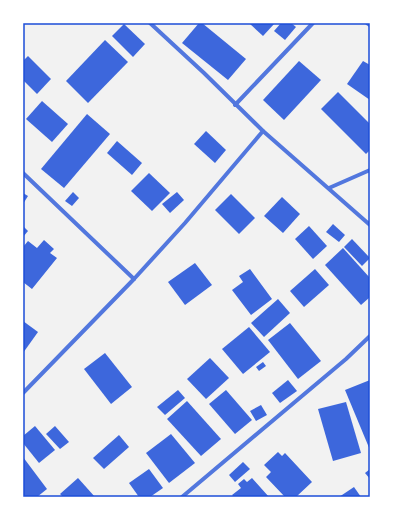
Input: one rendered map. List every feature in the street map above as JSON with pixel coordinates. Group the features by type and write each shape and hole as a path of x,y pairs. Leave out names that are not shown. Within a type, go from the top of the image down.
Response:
{"street":[{"path":"150,23 204,72 263,131 370,225"},
{"path":"236,105 313,23"},
{"path":"23,394 134,279 185,223 263,131"},
{"path":"329,188 370,170"},
{"path":"23,173 134,279"},
{"path":"182,497 346,359 370,336"}],"building":[{"path":"199,23 202,23 246,59 228,80 182,43"},
{"path":"249,23 275,23 263,36"},
{"path":"281,23 291,23 296,27 285,40 274,31"},
{"path":"124,24 145,44 133,57 112,36"},
{"path":"105,40 128,62 88,103 66,81"},
{"path":"28,56 51,79 37,94 23,80 23,61"},
{"path":"299,61 321,80 284,120 263,100"},
{"path":"363,61 370,65 370,100 347,84"},
{"path":"338,92 370,124 370,150 366,154 321,109"},
{"path":"42,101 68,124 52,142 26,119"},
{"path":"87,114 110,134 64,188 41,169"},
{"path":"206,131 226,150 215,163 194,144"},
{"path":"117,141 142,163 132,175 107,153"},
{"path":"149,173 170,193 152,211 131,191"},
{"path":"73,192 79,198 72,206 65,201"},
{"path":"177,192 184,200 170,213 162,204"},
{"path":"23,193 28,196 23,204"},
{"path":"231,194 255,218 239,234 215,210"},
{"path":"282,197 300,214 283,233 264,216"},
{"path":"333,224 345,235 339,242 326,232"},
{"path":"23,226 28,231 23,237"},
{"path":"309,226 327,246 313,259 295,239"},
{"path":"352,239 370,258 362,266 344,247"},
{"path":"44,240 54,249 50,253 57,258 32,289 23,282 23,247 28,241 37,248"},
{"path":"343,248 370,278 370,297 361,305 325,265"},
{"path":"195,263 212,285 185,305 168,282"},
{"path":"250,269 272,299 251,315 232,290 243,282 239,276"},
{"path":"315,269 329,285 304,307 290,291"},
{"path":"278,299 290,313 264,337 251,323"},
{"path":"23,321 38,332 23,353"},
{"path":"290,323 321,361 298,379 268,340"},
{"path":"249,327 270,352 243,374 222,349"},
{"path":"105,353 132,387 111,404 84,369"},
{"path":"210,358 229,378 206,399 187,379"},
{"path":"263,362 266,366 259,371 256,367"},
{"path":"288,380 297,391 280,403 272,393"},
{"path":"370,380 370,450 345,390"},
{"path":"178,390 185,398 165,415 157,407"},
{"path":"226,390 252,420 235,434 209,404"},
{"path":"187,401 221,439 201,456 167,419"},
{"path":"346,402 361,453 333,461 318,409"},
{"path":"261,405 267,415 256,421 250,411"},
{"path":"35,426 55,450 39,463 23,443 23,436"},
{"path":"55,426 69,442 60,449 46,434"},
{"path":"171,434 195,463 169,483 146,453"},
{"path":"119,435 129,447 104,469 93,458"},
{"path":"278,452 282,456 285,453 312,482 296,497 285,497 266,477 271,472 264,465"},
{"path":"23,457 47,489 37,497 23,497"},
{"path":"243,462 250,469 235,482 229,475"},
{"path":"149,469 163,488 150,497 139,497 129,483"},
{"path":"370,469 370,479 365,473"},
{"path":"78,478 95,497 63,497 60,494"},
{"path":"252,478 269,497 234,497 232,495 241,488 238,484 244,479 247,482"},
{"path":"354,487 361,497 339,497"}]}
